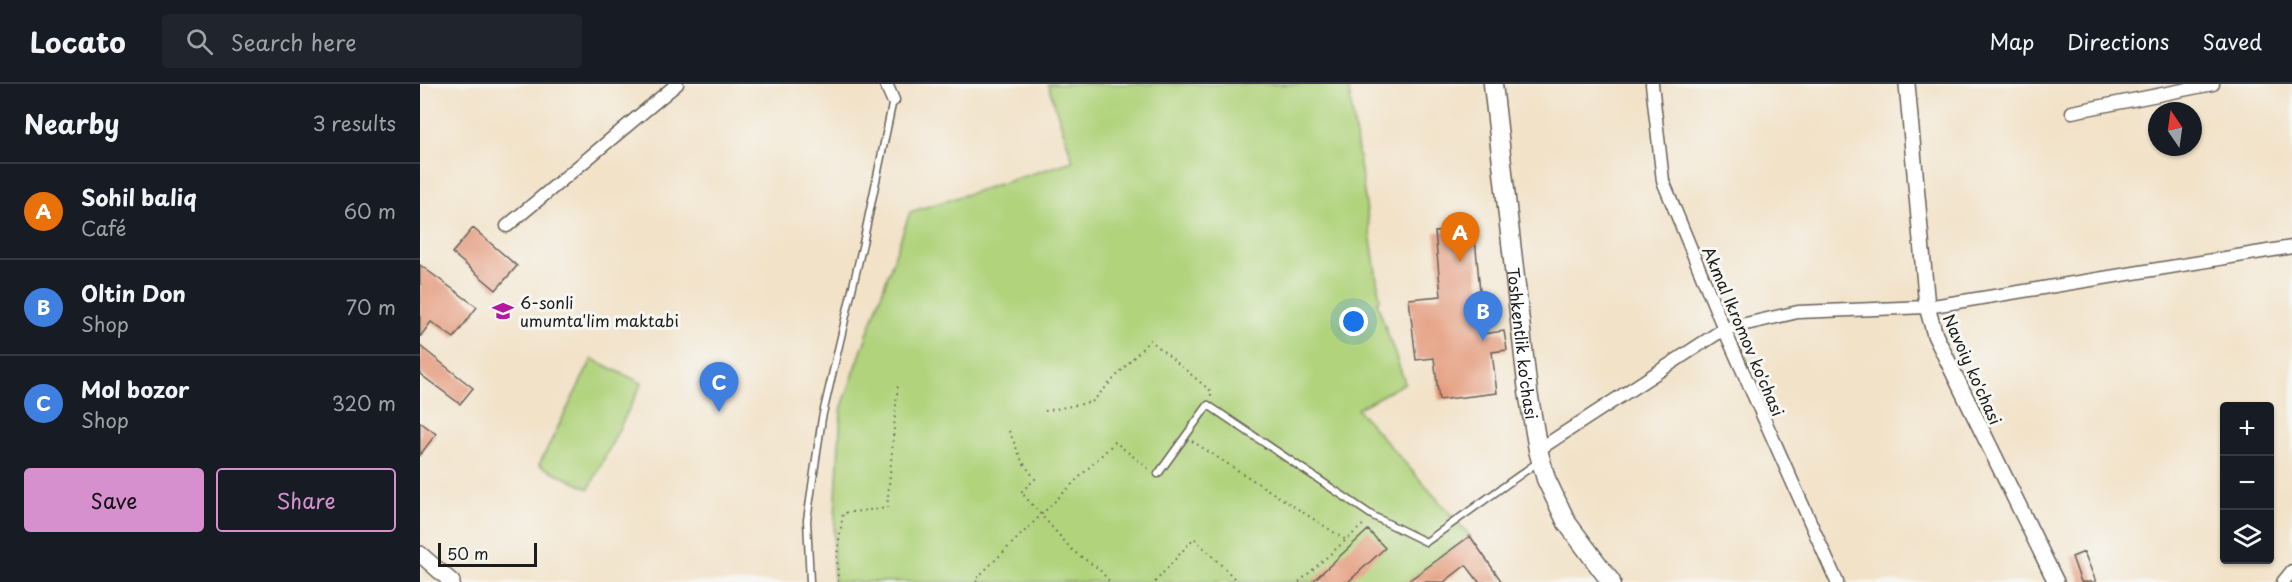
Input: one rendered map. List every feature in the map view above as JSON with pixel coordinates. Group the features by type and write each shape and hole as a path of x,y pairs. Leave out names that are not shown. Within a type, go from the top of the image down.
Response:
{"main road":[{"name":"Toshkentlik ko'chasi","path":"1493,84 1528,392 1539,455 1546,479 1567,524 1611,582"}],"street":[{"path":"507,226 677,84"},
{"path":"886,84 893,100"},
{"name":"Akmal Ikromov ko'chasi","path":"1652,84 1663,182 1724,329 1837,582"},
{"name":"Navoiy ko'chasi","path":"1907,84 1927,307 1935,335 2056,582"},
{"path":"2072,112 2213,84"},
{"path":"1539,455 1724,329 1798,312 1927,307 2292,247"},
{"path":"420,554 452,582"},
{"path":"2283,582 2292,571"}],"lane":[{"path":"810,582 807,520 822,418 863,243 893,100"},
{"path":"1158,474 1208,405 1373,516 1426,542 1539,455"}],"path":[{"path":"1045,411 1092,402 1149,340 1212,392 1208,405"},
{"path":"838,582 837,555 843,513 886,508 898,383"},
{"path":"1009,431 1022,461 1035,479 1021,492 1072,551 1099,569 1110,582"},
{"path":"1184,437 1346,540"},
{"path":"976,582 975,579 1115,442 1143,467 1158,474"},
{"path":"1299,582 1373,516"},
{"path":"1155,582 1194,538 1238,582"}],"green space":[{"path":"1048,84 1348,84 1380,300 1377,303 1405,383 1357,409 1470,536 1407,582 834,582 833,553 841,410 910,212 1073,161"},
{"path":"592,359 642,383 589,489 539,465"}],"building":[{"path":"473,228 517,266 496,290 452,253"},
{"path":"1474,228 1480,291 1477,291 1483,334 1504,331 1507,350 1492,352 1497,393 1439,400 1434,358 1416,360 1409,299 1441,296 1435,232"},
{"path":"420,265 477,307 454,338 431,322 420,337"},
{"path":"420,346 473,388 460,404 420,374"},
{"path":"420,422 436,434 420,455"},
{"path":"1368,530 1385,548 1348,582 1312,582"},
{"path":"1470,536 1502,582 1479,582 1466,565 1444,582 1407,582"},
{"path":"2084,552 2096,582 2081,582 2072,557"}],"place":[{"name":"Sohil baliq","path":"1460,262"},
{"name":"6-sonli umumta'lim maktabi","path":"503,311"},
{"name":"Oltin Don","path":"1483,341"},
{"name":"Mol bozor","path":"719,412"}]}
